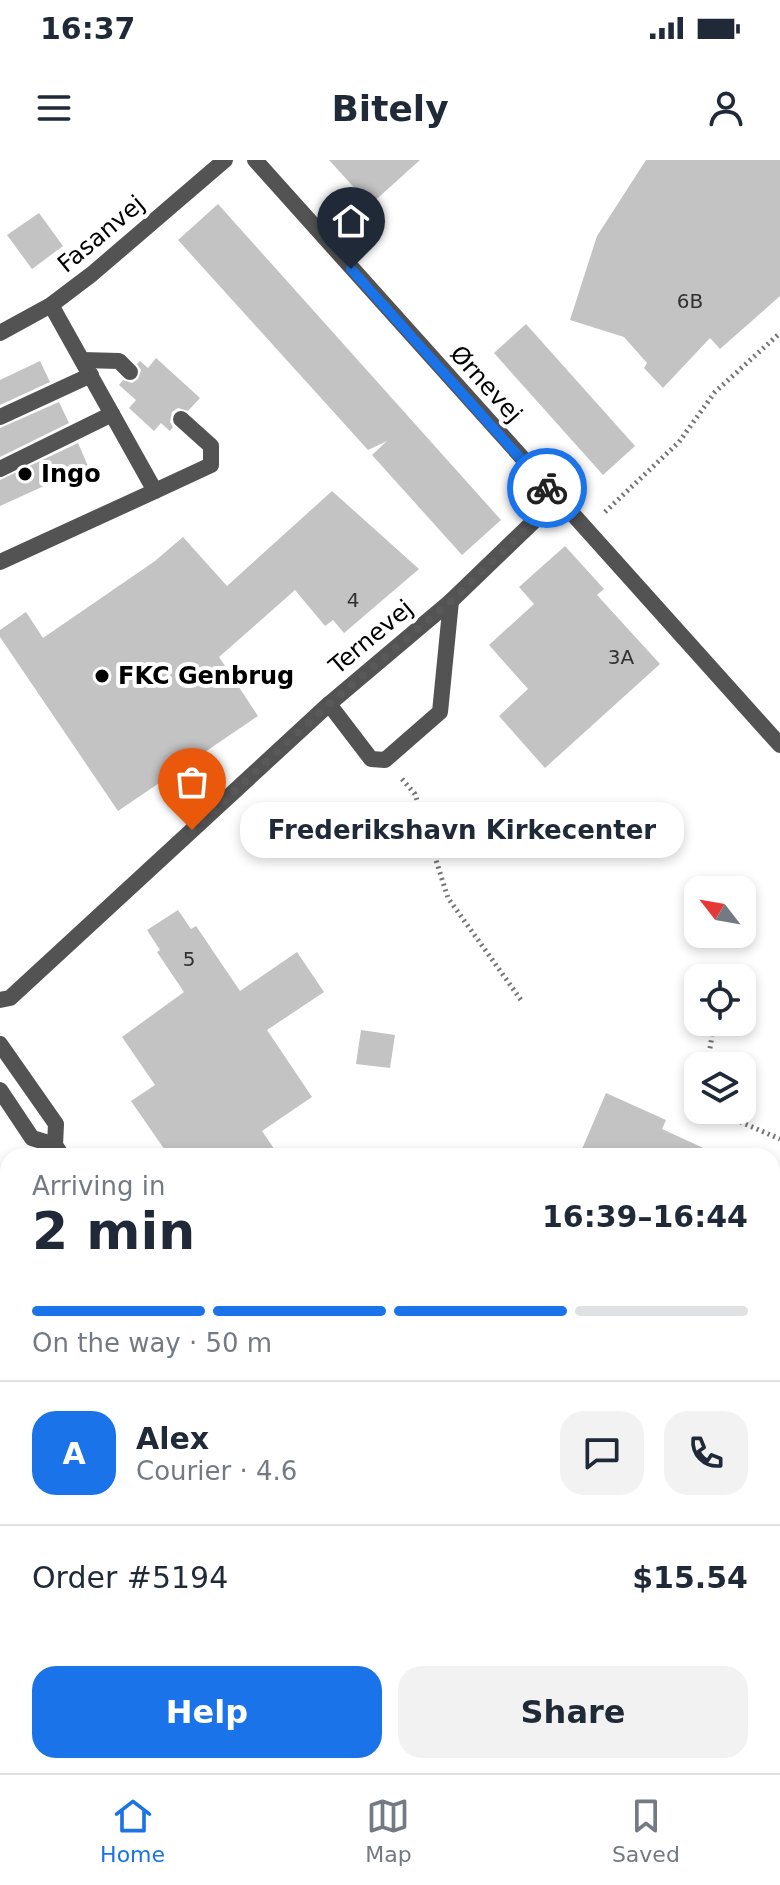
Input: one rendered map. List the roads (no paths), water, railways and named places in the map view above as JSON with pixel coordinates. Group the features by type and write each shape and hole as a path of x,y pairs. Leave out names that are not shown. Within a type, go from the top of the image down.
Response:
{"street":[{"name":"Fasanvej","path":"0,333 51,305 92,274 225,160"},
{"name":"Ørnevej","path":"255,160 780,745"},
{"path":"51,305 155,491"},
{"path":"82,360 119,361 130,372"},
{"path":"0,417 91,375"},
{"path":"0,469 112,414"},
{"path":"0,562 211,465 211,446 181,419"},
{"name":"Ternevej","path":"0,1000 10,998 329,704 451,601 557,499"},
{"path":"329,704 371,759 385,760 440,712 451,601"},
{"path":"0,1044 56,1124 58,1148"},
{"path":"0,1090 32,1138 52,1148"}],"place":[{"name":"Ingo","path":"25,474"},
{"name":"FKC Genbrug","path":"102,676"},
{"name":"Frederikshavn Kirkecenter","path":"192,830"}]}
